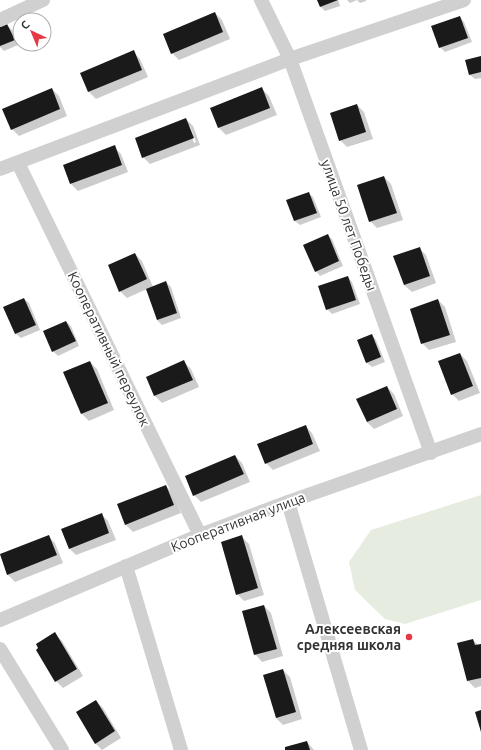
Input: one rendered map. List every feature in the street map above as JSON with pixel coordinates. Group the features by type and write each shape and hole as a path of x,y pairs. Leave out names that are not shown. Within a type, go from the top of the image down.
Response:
{"street":[{"path":"0,20 43,0"},
{"name":"улица 50 лет Победы","path":"261,0 290,59 431,453"},
{"path":"0,169 290,59 464,0"},
{"name":"Кооперативный переулок","path":"18,163 200,535"},
{"name":"Кооперативная улица","path":"0,620 200,535 288,502 431,453 481,434"},
{"path":"288,502 361,750"},
{"path":"126,566 181,750"},
{"path":"0,649 62,750"}],"shaded area":[{"path":"481,495 481,600 405,624 385,619 355,590 349,562 371,530"}],"building":[{"path":"317,0 338,0 320,7"},
{"path":"215,12 223,32 171,54 163,34"},
{"path":"460,16 468,38 439,48 431,26"},
{"path":"7,24 12,34 12,41 0,46 0,27"},
{"path":"134,50 142,70 88,92 80,73"},
{"path":"481,56 481,72 469,75 465,60"},
{"path":"262,87 270,108 218,128 210,108"},
{"path":"52,88 60,109 11,130 2,109"},
{"path":"357,104 366,132 339,141 330,113"},
{"path":"186,118 194,138 142,158 135,138"},
{"path":"115,145 122,165 70,184 63,165"},
{"path":"384,176 397,213 369,222 357,185"},
{"path":"309,192 317,213 294,221 286,200"},
{"path":"328,234 339,261 315,272 303,245"},
{"path":"420,247 430,276 404,285 393,256"},
{"path":"135,253 147,279 119,292 108,265"},
{"path":"348,276 356,300 326,310 318,286"},
{"path":"166,281 177,313 157,320 146,289"},
{"path":"24,298 36,325 15,334 3,307"},
{"path":"438,299 450,335 421,344 410,309"},
{"path":"66,321 76,341 52,352 43,331"},
{"path":"372,334 381,357 366,363 357,340"},
{"path":"460,353 473,386 451,395 438,361"},
{"path":"184,360 193,380 154,396 146,377"},
{"path":"90,361 108,403 81,414 63,372"},
{"path":"387,386 397,409 367,422 356,399"},
{"path":"306,425 313,444 265,464 257,444"},
{"path":"235,455 244,474 193,496 185,476"},
{"path":"166,485 174,505 125,525 117,504"},
{"path":"102,513 109,533 69,549 61,529"},
{"path":"49,535 57,555 7,575 0,554"},
{"path":"242,535 258,588 236,595 221,542"},
{"path":"264,605 277,649 254,655 242,611"},
{"path":"55,632 77,669 55,682 36,650 38,648 36,644"},
{"path":"473,639 475,645 481,644 481,678 467,681 457,643"},
{"path":"283,669 296,712 276,718 263,675"},
{"path":"96,700 115,731 95,744 76,712"},
{"path":"481,710 481,732 475,712"},
{"path":"307,741 310,750 285,750 285,747"}],"place":[{"name":"Алексеевская средняя школа","path":"409,637"}]}
